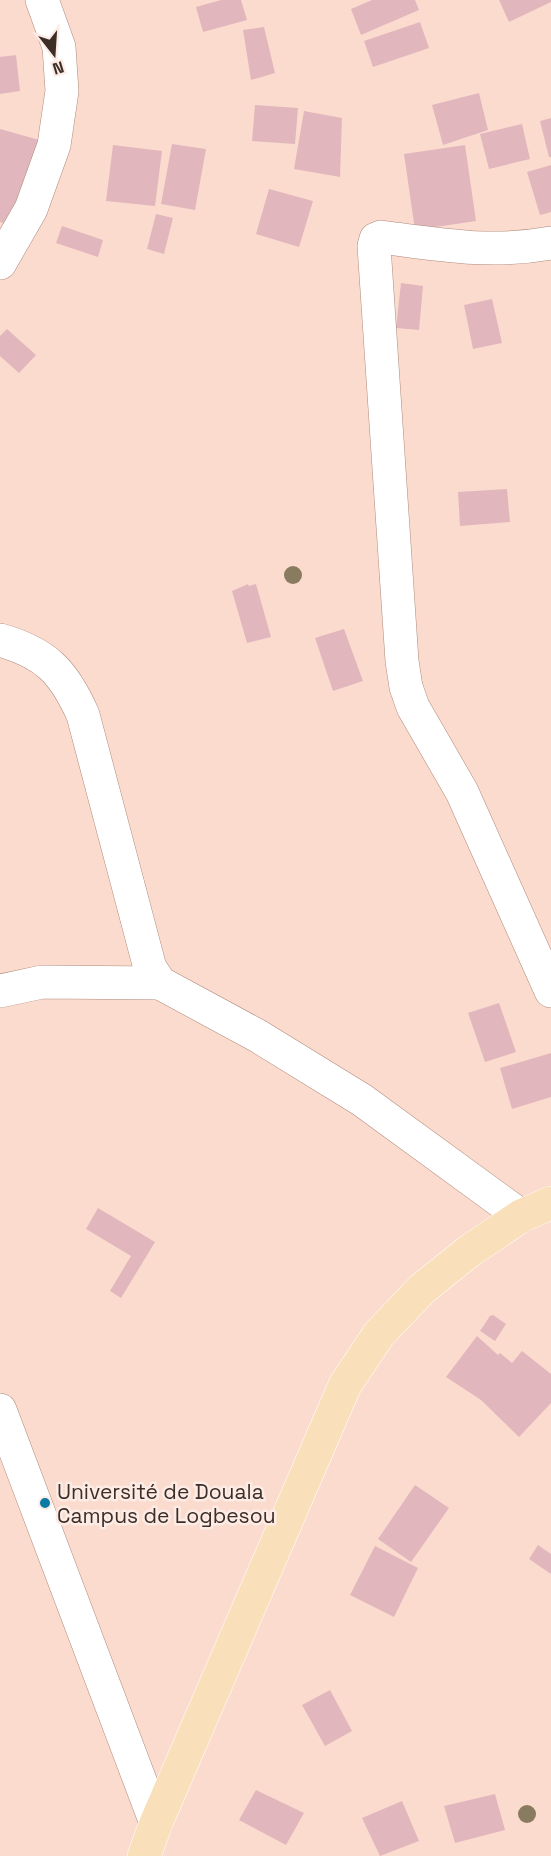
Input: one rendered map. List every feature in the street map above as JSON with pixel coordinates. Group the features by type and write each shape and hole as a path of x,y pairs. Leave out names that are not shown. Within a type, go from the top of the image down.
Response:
{"main road":[{"path":"144,1856 156,1823 345,1385 379,1334 422,1289 468,1252 521,1216 551,1203"}],"street":[{"path":"0,263 31,209 54,145 62,91 58,46 42,0"},
{"path":"548,976 462,792 413,707 406,687 402,661 374,246 376,239 381,237 465,249 522,248 551,243"},
{"path":"0,640 39,655 60,673 73,692 83,715 150,968 160,983 258,1036 362,1100 521,1216"},
{"path":"0,991 42,982 160,983"},
{"path":"0,1410 156,1823"}],"building":[{"path":"221,0 241,0 247,20 203,32 196,7"},
{"path":"372,0 415,0 419,10 361,35 351,9"},
{"path":"499,0 551,0 551,2 509,22"},
{"path":"420,22 429,48 373,67 364,41"},
{"path":"264,27 275,73 251,80 243,30"},
{"path":"16,55 20,91 0,94 0,57"},
{"path":"479,93 488,130 443,145 432,105"},
{"path":"255,105 298,108 295,144 252,141"},
{"path":"304,111 342,118 340,177 294,169"},
{"path":"551,118 551,157 549,157 540,121"},
{"path":"522,124 530,159 489,169 480,134"},
{"path":"0,129 43,141 18,228 0,222"},
{"path":"172,144 206,149 195,210 161,204"},
{"path":"113,145 162,151 155,206 106,201"},
{"path":"465,145 476,221 415,230 404,154"},
{"path":"551,165 551,212 540,215 527,172"},
{"path":"269,189 313,201 299,247 256,234"},
{"path":"156,214 173,218 164,254 147,249"},
{"path":"62,226 103,240 98,257 56,243"},
{"path":"401,283 423,286 419,330 396,328"},
{"path":"492,299 502,343 473,349 464,305"},
{"path":"7,329 36,355 19,373 0,356 0,336"},
{"path":"507,489 510,522 460,526 458,492"},
{"path":"248,584 249,586 256,584 271,637 247,643 232,591"},
{"path":"344,629 363,681 333,691 315,638"},
{"path":"499,1003 516,1052 485,1062 468,1013"},
{"path":"551,1053 551,1097 512,1109 500,1068"},
{"path":"98,1208 155,1242 121,1298 110,1291 131,1256 86,1229"},
{"path":"493,1315 506,1324 495,1341 480,1331"},
{"path":"477,1336 498,1355 500,1353 512,1363 522,1351 551,1374 551,1403 519,1437 481,1400 446,1377"},
{"path":"415,1485 449,1508 411,1562 378,1539"},
{"path":"538,1545 551,1554 551,1574 529,1559"},
{"path":"375,1546 418,1568 394,1617 350,1595"},
{"path":"330,1690 352,1731 325,1746 302,1705"},
{"path":"256,1790 304,1813 286,1845 239,1820"},
{"path":"495,1794 505,1830 455,1843 444,1806"},
{"path":"402,1801 419,1841 380,1856 362,1818"}],"place":[{"name":"Université de Douala Campus de Logbesou","path":"45,1503"}]}
